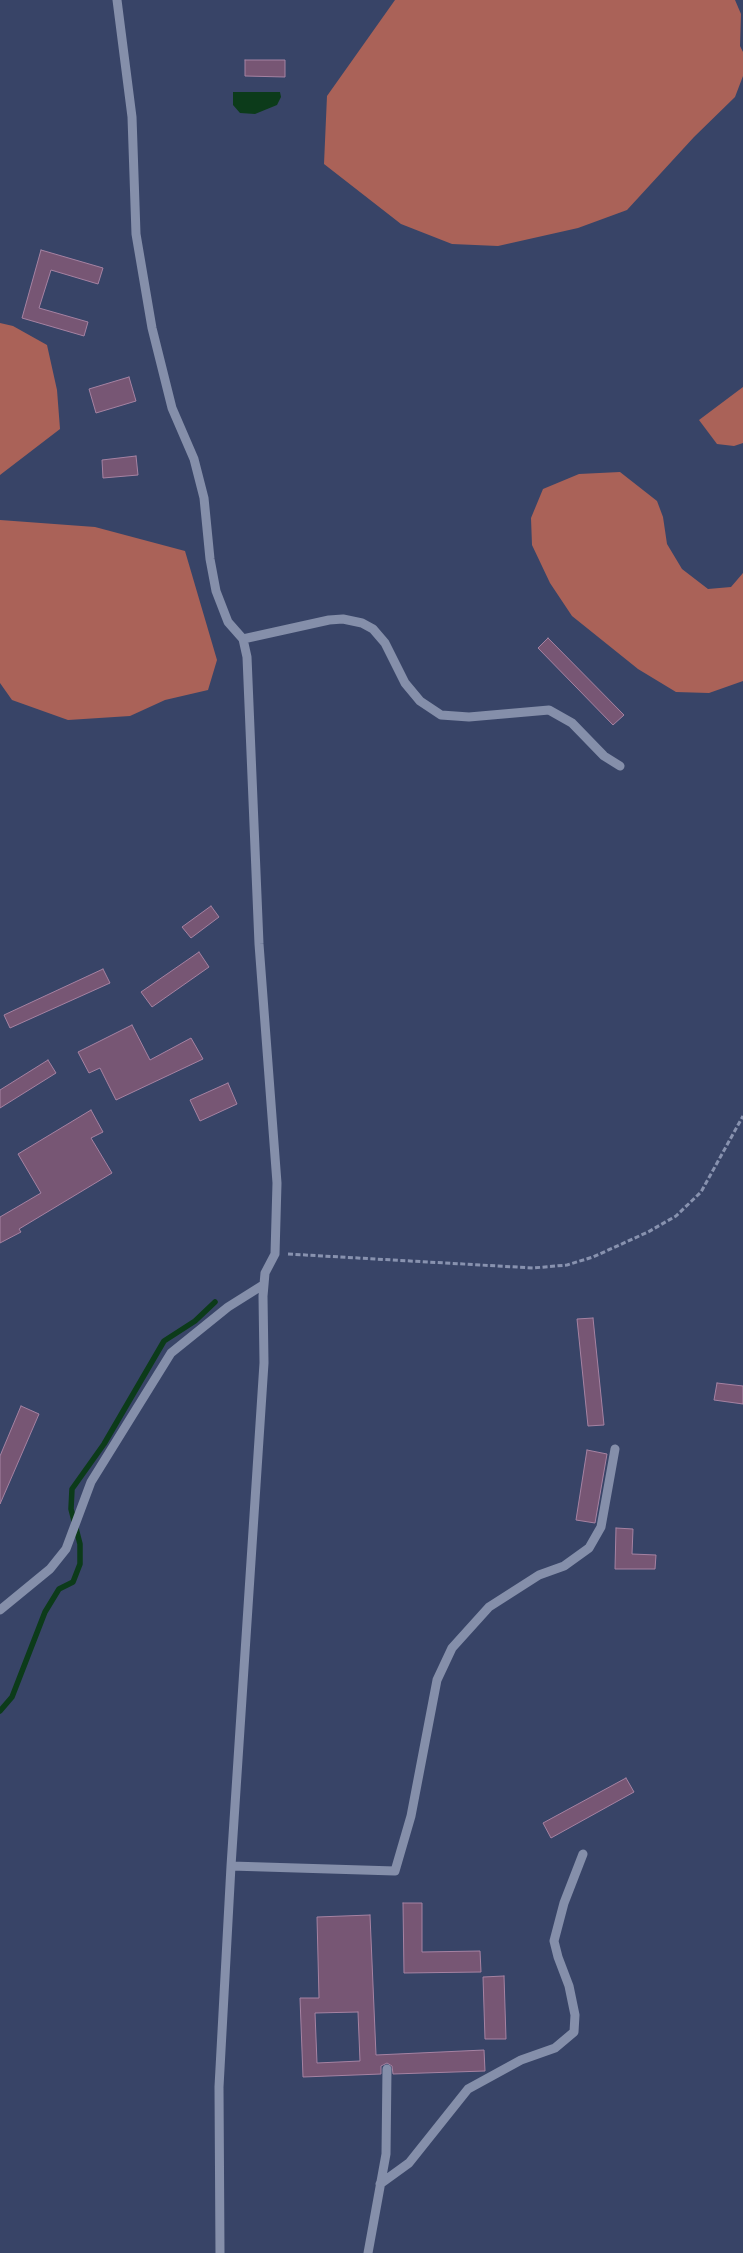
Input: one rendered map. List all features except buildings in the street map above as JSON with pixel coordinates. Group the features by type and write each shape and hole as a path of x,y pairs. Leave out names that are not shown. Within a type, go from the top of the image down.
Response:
{"street":[{"path":"117,0 132,117 136,234 152,328 172,408 194,459 204,498 210,559 216,591 228,622 243,639 246,657 259,944 276,1183 275,1254 265,1273 264,1285 264,1363 231,1866 220,2087 220,2253"},
{"path":"243,639 343,618 362,623 373,629 384,643 405,683 420,701 441,715 469,717 549,710 572,723 604,756 620,766"},
{"path":"0,1610 50,1569 66,1549 91,1482 171,1353 228,1307 264,1285"},
{"path":"231,1866 395,1871 411,1816 437,1680 452,1648 490,1607 538,1575 564,1566 589,1548 601,1528 615,1449"},
{"path":"380,2184 409,2163 468,2089 521,2060 555,2048 574,2032 575,2015 569,1986 554,1941 564,1903 583,1854"},
{"path":"368,2253 386,2154 387,2069"}],"path":[{"path":"275,1254 533,1268 567,1265 593,1257 648,1232 676,1216 701,1192 743,1116"}],"shaded area":[{"path":"395,0 735,0 741,14 740,46 743,52 743,76 735,97 694,137 627,210 578,228 498,246 452,244 401,224 324,164 327,96"},
{"path":"233,92 280,92 281,97 277,105 255,114 240,113 233,105"},
{"path":"0,323 13,326 47,345 57,390 60,429 0,475"},
{"path":"743,387 743,443 734,446 717,444 699,420"},
{"path":"620,472 657,501 663,517 667,544 682,569 708,589 731,587 743,573 743,681 709,693 676,692 638,669 572,616 550,583 532,545 531,518 543,489 579,474"},
{"path":"0,520 95,527 185,551 217,660 208,690 165,700 130,716 68,720 12,700 0,683"}],"waterway":[{"path":"0,1711 12,1697 45,1612 59,1589 73,1582 80,1564 80,1544 71,1509 72,1489 104,1444 164,1341 195,1321 215,1302"}]}
